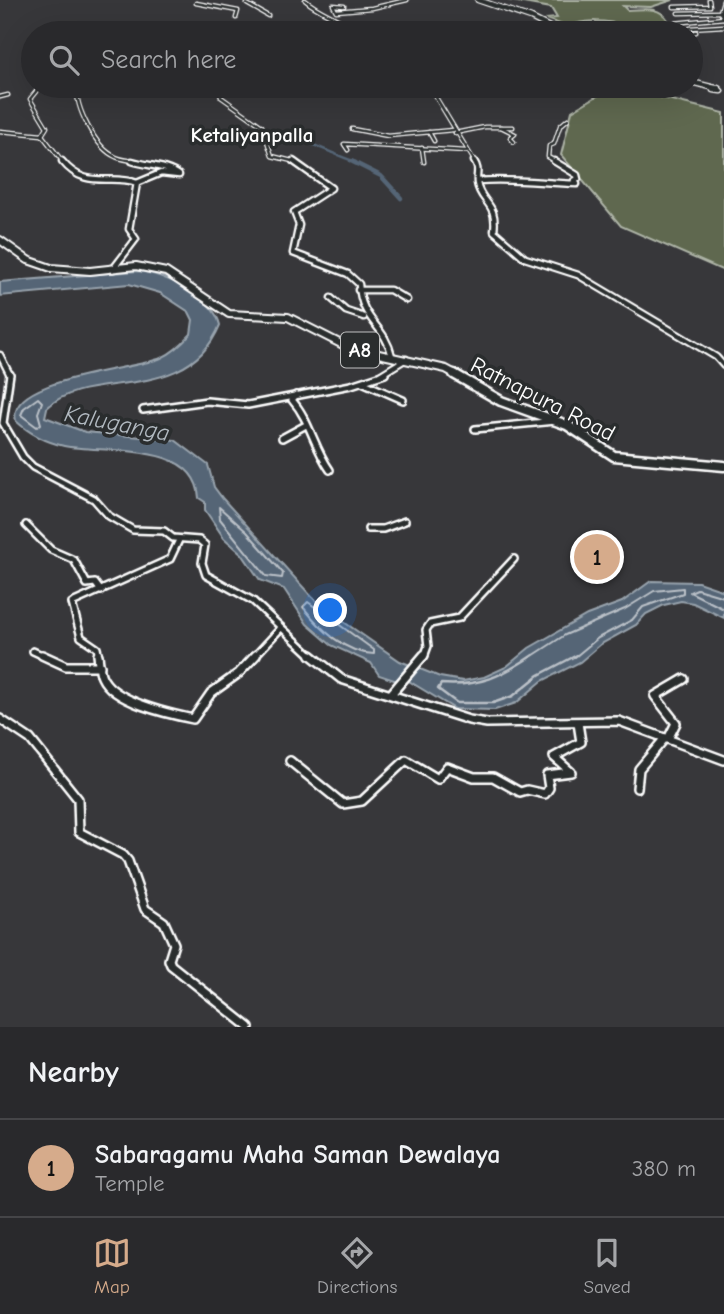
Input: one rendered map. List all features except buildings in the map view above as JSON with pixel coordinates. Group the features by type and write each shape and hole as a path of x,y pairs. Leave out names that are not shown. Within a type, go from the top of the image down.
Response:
{"highway":[{"path":"723,15 724,1"},
{"name":"Ratnapura Road","path":"0,240 28,260 51,268 90,271 136,267 166,272 229,314 288,317 346,347 446,369 501,401 556,420 614,456 724,466"}],"main road":[{"path":"478,0 537,21"}],"street":[{"path":"305,0 313,7 345,21"},
{"path":"344,6 333,5 336,11 352,11 377,9 407,0"},
{"path":"674,7 710,6 709,0"},
{"path":"196,3 235,10 236,18"},
{"path":"247,4 268,16"},
{"path":"678,13 723,15"},
{"path":"686,21 723,15"},
{"path":"703,29 724,26"},
{"path":"0,97 8,95"},
{"path":"31,98 31,106 47,127 41,135"},
{"path":"0,131 41,135 74,172 108,183 114,184 124,178 137,183 157,174 180,174 170,168 153,170 131,160 115,158 92,135 87,113 76,98"},
{"path":"223,98 262,126 272,156 293,159 314,178 329,184 331,188 328,191 294,212 299,225 293,253 348,274 359,284 364,317"},
{"path":"438,98 454,132 479,169 478,181 484,200 496,215 495,231 525,258 578,275 716,357 724,366"},
{"path":"478,181 508,178 535,183 577,184 574,181 578,179 577,176 548,157 549,146 554,144 560,126 568,119"},
{"path":"501,127 504,131 515,134 510,138 514,142"},
{"path":"352,129 367,136 393,137 411,133 513,127"},
{"path":"429,132 434,141"},
{"path":"407,147 411,133"},
{"path":"348,150 344,144 466,151"},
{"path":"422,148 424,162"},
{"path":"113,269 136,239 129,229 137,183"},
{"path":"358,290 381,288 399,293 407,300"},
{"path":"331,298 346,311 364,317 386,334 392,356"},
{"path":"0,355 5,360 11,379 3,423 23,457 41,473 94,499 108,516 133,530 163,531 179,540 201,541 205,545 202,563 206,575 253,601 280,629 341,679 478,722 619,721 724,760"},
{"path":"143,410 207,401 248,405 362,382 387,373 406,359"},
{"path":"362,382 403,400"},
{"path":"296,395 292,400 307,420 306,425 323,462 330,470"},
{"path":"475,429 556,420"},
{"path":"282,438 306,425"},
{"path":"368,529 383,529 405,521"},
{"path":"26,525 51,550 74,559 87,584 95,583 101,591"},
{"path":"179,540 170,559 72,603 81,637 97,648 102,677 108,685 130,701 162,714 193,719 211,693 239,673 280,629"},
{"path":"391,694 424,658 428,646 426,630 430,624 459,618 514,559"},
{"path":"33,651 72,668 100,666"},
{"path":"637,788 639,769 666,739 676,723 655,696 684,679"},
{"path":"0,719 30,739 78,799 79,832 128,861 145,909 168,927 174,944 169,960 171,965 249,1027"},
{"path":"290,761 322,790 343,804 362,801 366,794 383,783 391,769 406,760 438,779 447,767 474,777 493,777 516,791 545,794 549,788 547,775 572,772 554,757 581,742 578,723"}],"green space":[{"path":"507,0 673,0 651,7 623,6 627,10 655,10 664,15 668,20 665,21 552,21 546,19 557,18 551,8"},
{"path":"594,98 663,98 724,113 724,271 621,226 561,155 572,111"}],"water":[{"path":"137,271 160,276 186,288 208,305 220,325 204,350 184,367 161,376 86,389 65,396 47,408 45,417 85,432 175,440 208,465 214,487 223,499 312,597 400,661 440,677 463,681 484,677 506,667 529,648 587,615 622,602 651,581 698,582 724,591 724,618 693,603 681,601 664,605 646,614 636,625 601,644 580,662 542,681 516,703 495,710 455,709 407,680 394,680 379,675 371,663 331,645 307,624 284,589 260,580 242,554 224,538 205,510 205,502 199,498 194,479 182,467 165,458 145,453 64,446 38,436 16,421 18,406 30,395 50,385 165,356 191,334 193,320 189,312 160,293 129,284 0,296 0,282"}],"waterway":[{"path":"266,135 302,141 356,162"},
{"path":"351,161 381,176 401,198"}],"place":[{"name":"Sabaragamu Maha Saman Dewalaya","path":"597,557"}],"district":[{"name":"Ketaliyanpalla","path":"252,135"}],"water label":[{"name":"Kaluganga","path":"117,423"}]}
